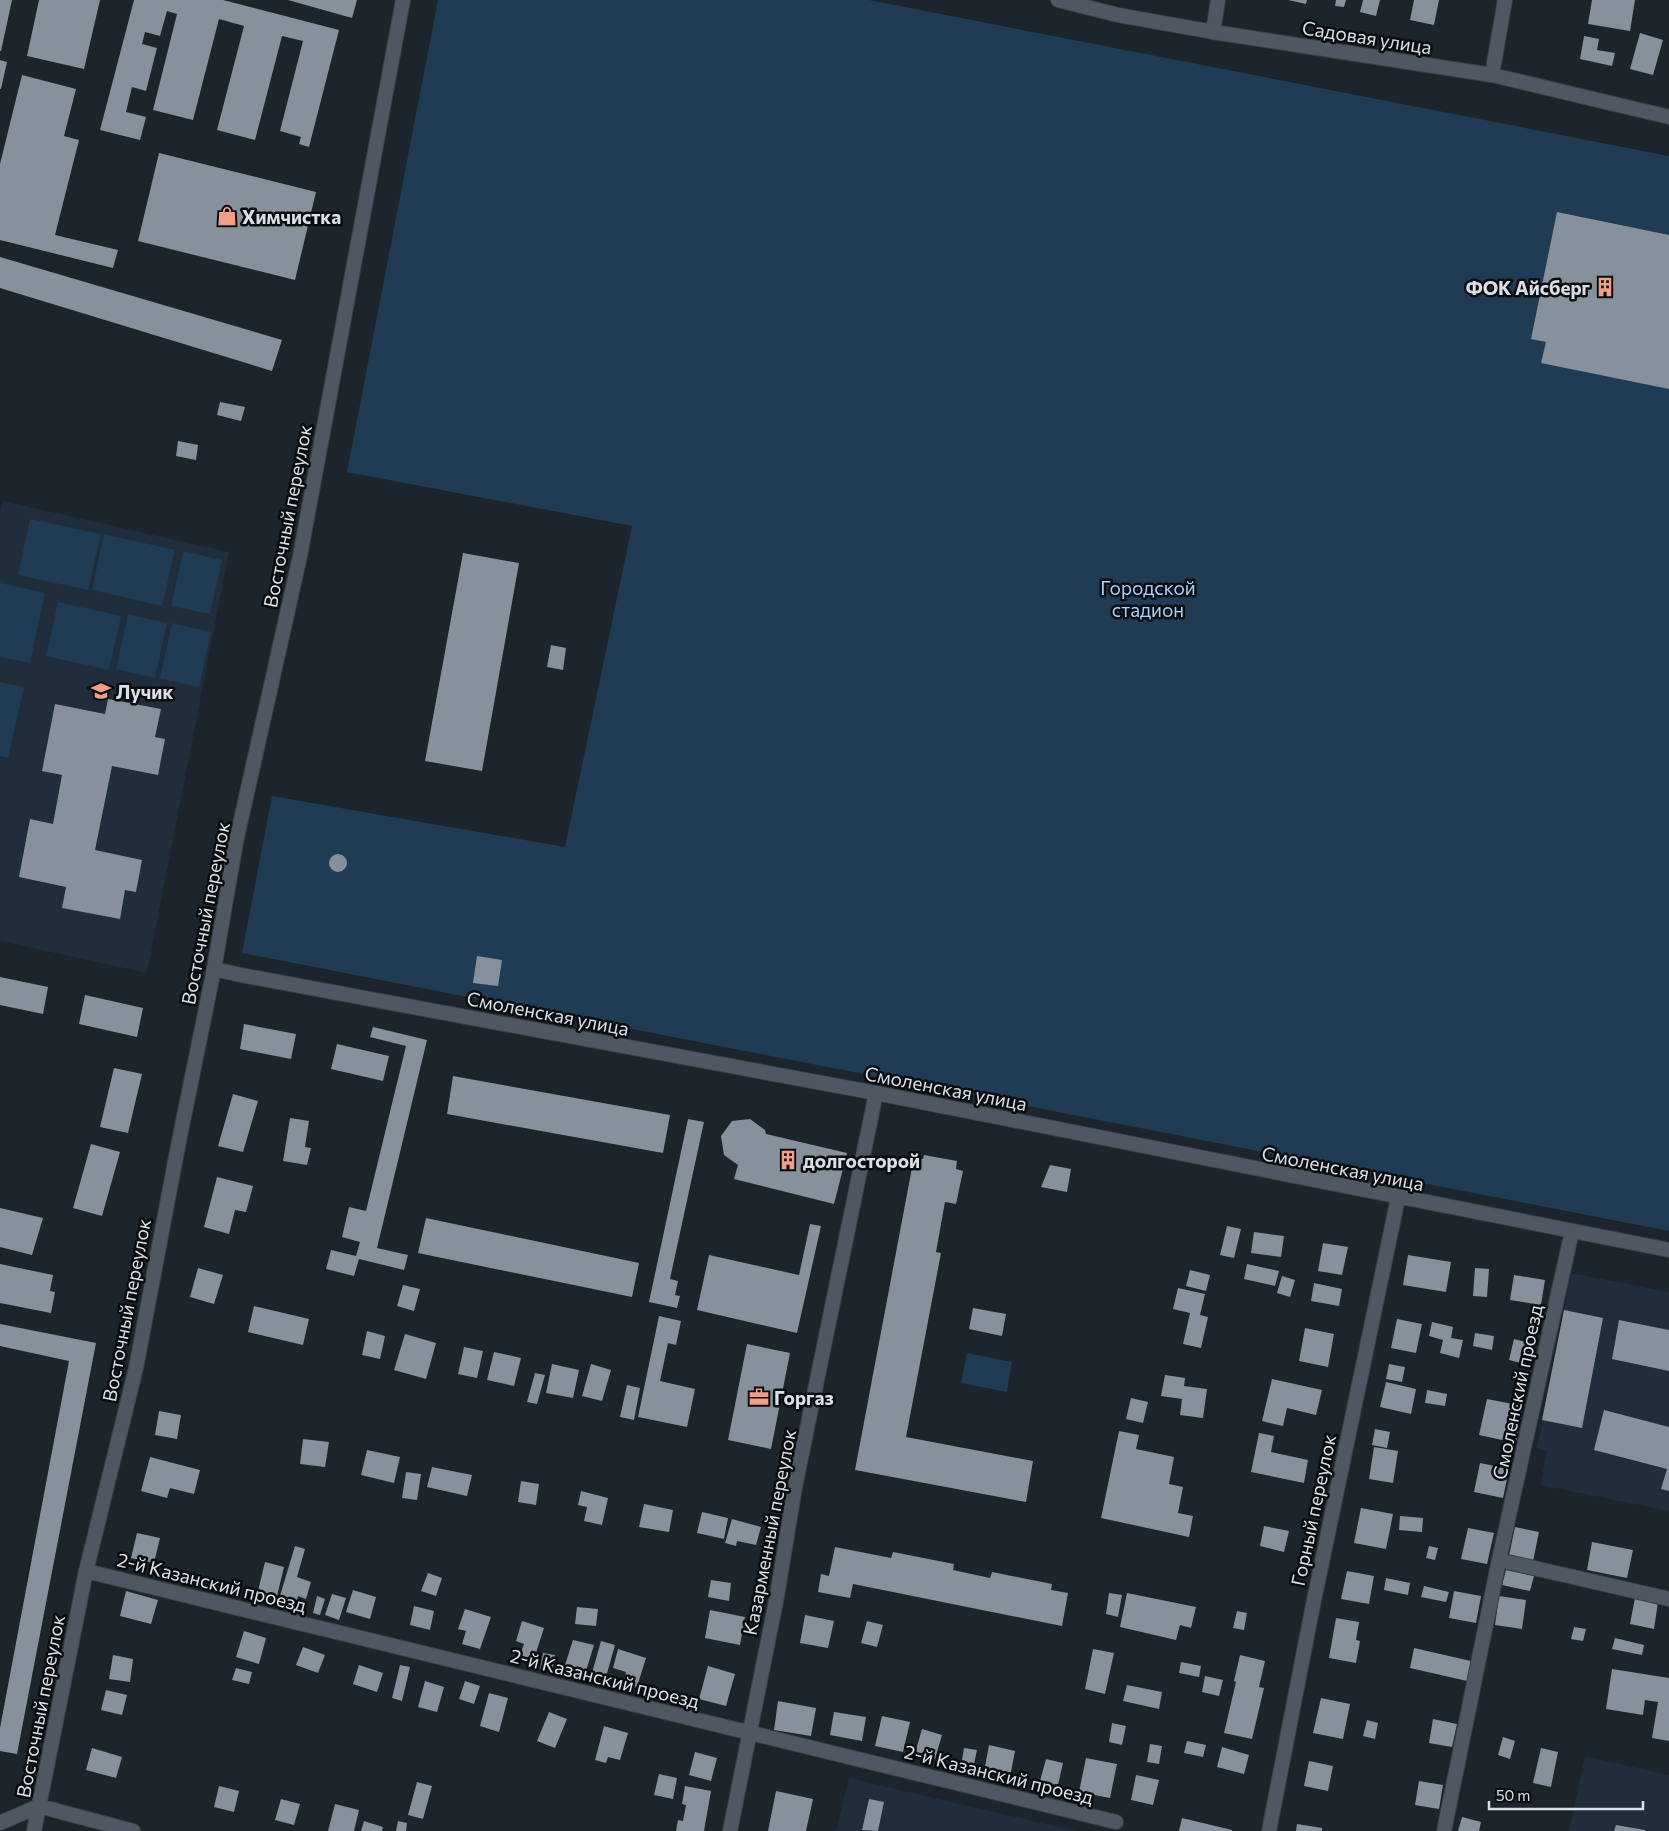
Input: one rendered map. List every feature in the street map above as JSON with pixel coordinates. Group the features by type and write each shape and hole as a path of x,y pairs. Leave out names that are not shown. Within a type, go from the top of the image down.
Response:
{"street":[{"name":"Восточный переулок","path":"34,1831 86,1571 136,1368 214,969 236,842 300,556 403,0"},
{"name":"Садовая улица","path":"1058,0 1118,15 1213,32 1492,75 1669,116"},
{"path":"1213,32 1218,0"},
{"path":"1492,75 1505,0"},
{"name":"Смоленская улица","path":"214,969 876,1093 1398,1198 1669,1250"},
{"name":"Казарменный переулок","path":"730,1831 777,1596 795,1487 876,1093"},
{"name":"Горный переулок","path":"1269,1831 1313,1605 1398,1198"},
{"name":"Смоленский проезд","path":"1444,1831 1499,1560 1572,1231"},
{"path":"1499,1560 1669,1599"},
{"name":"2-й Казанский проезд","path":"86,1571 1116,1822"},
{"path":"0,1823 39,1806 134,1831"}],"shaded area":[{"name":"Лучик","path":"3,501 229,552 147,973 0,941 0,513"},
{"path":"1571,1273 1669,1292 1669,1511 1540,1485 1547,1451 1537,1448"},
{"path":"1585,1756 1669,1775 1669,1831 1569,1831"},
{"path":"849,1778 1076,1831 836,1831"}],"green space":[{"name":"Городской стадион","path":"438,0 869,0 1669,156 1669,1231 242,953 272,796 565,847 632,526 347,472"},
{"path":"30,519 101,534 88,590 18,575"},
{"path":"104,534 175,550 162,606 92,590"},
{"path":"183,551 222,560 210,614 171,606"},
{"path":"0,583 45,593 30,663 0,657"},
{"path":"58,602 121,616 109,670 46,656"},
{"path":"128,614 167,623 155,678 116,669"},
{"path":"172,623 211,632 199,687 160,678"},
{"path":"0,682 24,687 8,758 0,756"},
{"path":"967,1353 1012,1362 1007,1392 961,1383"}],"building":[{"path":"0,0 12,0 1,51 0,51"},
{"path":"39,0 100,0 84,69 27,56"},
{"path":"134,0 223,0 339,30 309,147 299,144 301,137 280,131 303,41 282,36 255,140 217,130 244,26 219,19 193,120 153,110 177,14 167,11 160,36 145,32 142,44 157,48 146,91 132,87 126,112 146,117 140,140 100,130"},
{"path":"288,0 357,0 352,18"},
{"path":"1288,0 1307,0 1306,4"},
{"path":"1336,0 1346,0 1344,7 1335,6"},
{"path":"1363,0 1380,0 1376,16 1360,12"},
{"path":"1414,0 1439,0 1434,25 1410,20"},
{"path":"1592,0 1635,0 1630,31 1588,24"},
{"path":"1640,33 1663,40 1653,75 1630,69"},
{"path":"1584,36 1599,39 1597,50 1615,53 1612,66 1580,59"},
{"path":"0,60 7,62 1,89 0,89"},
{"path":"22,75 76,89 64,136 79,140 55,235 118,250 113,268 0,240 0,164"},
{"name":"Химчистка","path":"159,153 316,192 295,280 138,241"},
{"name":"ФОК Айсберг","path":"1557,212 1669,235 1669,389 1541,363 1546,342 1531,339"},
{"path":"0,257 282,340 272,371 0,288"},
{"path":"220,402 245,407 241,421 217,415"},
{"path":"178,441 198,445 196,460 176,456"},
{"path":"463,553 519,563 482,771 425,761"},
{"path":"551,645 566,648 563,670 547,667"},
{"path":"108,699 161,709 155,737 165,739 158,775 112,766 95,850 142,860 136,892 125,890 120,919 62,908 66,887 19,877 30,819 53,824 62,775 42,771 55,704 105,714"},
{"path":"338,854 344,857 347,863 344,869 338,872 332,869 329,863 332,857"},
{"path":"477,956 502,960 498,986 473,983"},
{"path":"0,977 48,987 43,1014 0,1005"},
{"path":"85,995 143,1008 137,1037 79,1024"},
{"path":"244,1024 296,1034 291,1059 240,1049"},
{"path":"373,1027 427,1040 377,1248 408,1255 404,1270 359,1259 354,1276 326,1269 331,1250 356,1256 360,1242 342,1237 349,1207 366,1211 406,1046 370,1037"},
{"path":"337,1044 389,1056 383,1081 331,1069"},
{"path":"114,1068 142,1074 128,1133 100,1127"},
{"path":"453,1076 670,1115 663,1153 447,1114"},
{"path":"233,1094 258,1101 243,1152 218,1146"},
{"path":"290,1118 309,1121 305,1147 311,1148 307,1165 283,1161"},
{"path":"688,1119 704,1122 670,1279 678,1281 675,1295 680,1296 677,1308 649,1302"},
{"name":"долгосторой","path":"750,1119 765,1130 766,1134 847,1153 834,1204 734,1179 738,1165 724,1155 721,1136 732,1121"},
{"path":"91,1144 120,1152 102,1216 73,1208"},
{"path":"924,1155 957,1161 956,1169 963,1171 956,1204 945,1202 936,1252 941,1253 906,1437 1033,1461 1026,1502 855,1470 914,1157 923,1159"},
{"path":"1050,1165 1071,1169 1067,1192 1041,1187"},
{"path":"217,1177 253,1186 246,1212 235,1210 229,1234 204,1227"},
{"path":"0,1208 43,1218 32,1255 0,1247"},
{"path":"426,1218 639,1263 632,1297 418,1253"},
{"path":"810,1224 821,1226 797,1333 697,1310 709,1255 799,1275"},
{"path":"1227,1226 1241,1229 1234,1258 1220,1255"},
{"path":"1254,1232 1284,1236 1281,1257 1251,1253"},
{"path":"1323,1243 1348,1247 1342,1275 1318,1271"},
{"path":"1408,1255 1451,1262 1446,1292 1403,1285"},
{"path":"0,1264 53,1275 50,1291 55,1292 51,1313 0,1303"},
{"path":"1247,1264 1279,1271 1275,1286 1244,1279"},
{"path":"198,1268 223,1275 214,1304 190,1297"},
{"path":"1475,1268 1489,1269 1487,1297 1473,1296"},
{"path":"1190,1270 1210,1275 1206,1291 1186,1286"},
{"path":"1514,1275 1545,1280 1541,1305 1510,1300"},
{"path":"1282,1276 1295,1280 1290,1297 1277,1293"},
{"path":"1314,1283 1342,1289 1339,1306 1311,1301"},
{"path":"403,1285 420,1289 414,1311 397,1306"},
{"path":"1178,1288 1205,1294 1200,1315 1208,1317 1201,1348 1183,1344 1190,1313 1173,1309"},
{"path":"254,1306 309,1319 303,1345 248,1332"},
{"path":"973,1308 1006,1314 1002,1336 969,1329"},
{"path":"1564,1310 1603,1318 1582,1428 1542,1420"},
{"path":"659,1316 681,1321 676,1345 668,1343 660,1381 695,1389 687,1427 638,1417"},
{"path":"1397,1319 1422,1324 1416,1353 1391,1348"},
{"path":"1619,1320 1669,1330 1669,1371 1612,1359"},
{"path":"1432,1322 1453,1327 1451,1338 1463,1340 1459,1358 1440,1353 1443,1340 1429,1336"},
{"path":"0,1324 96,1343 17,1754 0,1751 0,1728 69,1361 0,1346"},
{"path":"1305,1328 1334,1334 1328,1367 1299,1361"},
{"path":"367,1331 385,1336 380,1359 362,1355"},
{"path":"1475,1333 1494,1336 1492,1350 1473,1346"},
{"path":"405,1334 436,1343 426,1379 394,1370"},
{"path":"1514,1339 1534,1344 1529,1365 1509,1360"},
{"name":"Горгаз","path":"747,1344 790,1353 771,1449 728,1440"},
{"path":"464,1347 483,1351 477,1378 458,1374"},
{"path":"494,1352 521,1358 514,1386 487,1380"},
{"path":"552,1364 579,1370 573,1398 546,1393"},
{"path":"591,1364 611,1370 602,1401 582,1396"},
{"path":"1389,1364 1405,1367 1402,1382 1386,1379"},
{"path":"535,1373 545,1375 537,1404 527,1402"},
{"path":"1165,1375 1185,1378 1184,1386 1207,1389 1203,1418 1180,1415 1182,1399 1161,1396"},
{"path":"1272,1379 1322,1390 1316,1415 1287,1408 1283,1426 1262,1421"},
{"path":"1386,1382 1416,1389 1411,1414 1380,1407"},
{"path":"627,1385 640,1388 634,1420 620,1417"},
{"path":"1427,1390 1447,1394 1445,1406 1425,1403"},
{"path":"1131,1398 1148,1402 1143,1423 1126,1419"},
{"path":"1487,1399 1523,1406 1516,1443 1479,1435"},
{"path":"1604,1410 1669,1427 1669,1491 1661,1489 1667,1469 1594,1450"},
{"path":"159,1411 181,1415 177,1439 155,1435"},
{"path":"1375,1429 1390,1432 1387,1448 1372,1445"},
{"path":"1119,1431 1139,1435 1136,1449 1174,1457 1169,1484 1183,1487 1178,1513 1193,1516 1189,1537 1101,1518"},
{"path":"1259,1433 1274,1436 1271,1452 1308,1460 1304,1483 1251,1472"},
{"path":"303,1439 329,1442 325,1467 300,1464"},
{"path":"1374,1447 1398,1451 1393,1483 1369,1479"},
{"path":"367,1450 400,1457 394,1483 361,1475"},
{"path":"150,1457 200,1470 194,1494 170,1488 167,1498 141,1491"},
{"path":"1480,1463 1509,1469 1503,1498 1474,1492"},
{"path":"432,1467 472,1475 467,1496 427,1487"},
{"path":"406,1472 421,1474 417,1500 402,1498"},
{"path":"521,1481 539,1484 536,1505 518,1502"},
{"path":"581,1491 608,1498 602,1525 584,1521 587,1507 578,1505"},
{"path":"644,1504 673,1510 669,1532 639,1527"},
{"path":"1361,1508 1393,1514 1386,1549 1354,1543"},
{"path":"702,1512 728,1518 724,1539 697,1533"},
{"path":"1400,1516 1423,1518 1422,1532 1399,1530"},
{"path":"732,1519 761,1527 756,1545 737,1541 736,1546 725,1543"},
{"path":"1264,1526 1289,1531 1284,1552 1260,1546"},
{"path":"1515,1527 1539,1532 1533,1561 1509,1556"},
{"path":"1468,1528 1494,1533 1487,1564 1461,1559"},
{"path":"137,1533 160,1538 154,1563 131,1558"},
{"path":"1592,1542 1633,1550 1627,1578 1587,1570"},
{"path":"295,1546 305,1549 297,1577 311,1582 306,1599 298,1596 296,1604 279,1599"},
{"path":"1429,1546 1438,1548 1435,1560 1426,1558"},
{"path":"835,1547 891,1558 893,1552 954,1564 953,1570 990,1578 992,1572 1052,1584 1051,1590 1068,1593 1062,1626 853,1584 850,1598 818,1592 821,1574 829,1576"},
{"path":"265,1562 284,1567 277,1596 258,1591"},
{"path":"1506,1570 1534,1576 1530,1591 1502,1585"},
{"path":"1347,1571 1374,1576 1369,1604 1341,1599"},
{"path":"428,1573 442,1578 436,1596 421,1591"},
{"path":"1386,1578 1410,1583 1408,1595 1384,1590"},
{"path":"711,1580 731,1583 729,1601 708,1597"},
{"path":"1424,1586 1449,1592 1446,1602 1421,1597"},
{"path":"353,1590 376,1597 370,1619 346,1612"},
{"path":"126,1591 158,1600 151,1624 120,1616"},
{"path":"1454,1591 1481,1596 1476,1623 1449,1618"},
{"path":"1109,1593 1122,1595 1118,1617 1106,1614"},
{"path":"1127,1593 1196,1607 1191,1628 1180,1625 1176,1640 1120,1627"},
{"path":"332,1594 346,1598 339,1620 325,1615"},
{"path":"317,1596 325,1599 320,1615 313,1613"},
{"path":"1499,1596 1526,1600 1522,1629 1495,1625"},
{"path":"1635,1598 1658,1602 1654,1629 1630,1624"},
{"path":"414,1606 434,1611 430,1630 410,1625"},
{"path":"577,1607 598,1609 596,1626 575,1624"},
{"path":"465,1609 491,1617 480,1649 462,1644 466,1631 458,1629"},
{"path":"710,1610 745,1617 740,1645 705,1638"},
{"path":"1237,1611 1247,1613 1244,1630 1233,1628"},
{"path":"805,1615 834,1621 828,1648 800,1643"},
{"path":"1336,1618 1359,1622 1356,1640 1360,1641 1356,1663 1329,1658"},
{"path":"522,1621 544,1628 533,1662 519,1658 524,1644 516,1641"},
{"path":"867,1621 883,1625 877,1647 861,1643"},
{"path":"1574,1627 1586,1629 1583,1641 1571,1639"},
{"path":"244,1631 266,1638 259,1664 236,1657"},
{"path":"1615,1638 1644,1645 1642,1655 1612,1649"},
{"path":"573,1640 594,1645 586,1671 565,1665"},
{"path":"601,1641 615,1645 606,1677 592,1673"},
{"path":"303,1647 325,1655 318,1673 296,1665"},
{"path":"1414,1648 1471,1661 1467,1681 1410,1668"},
{"path":"618,1649 646,1658 637,1687 623,1683 626,1672 613,1668"},
{"path":"1093,1649 1114,1653 1105,1694 1085,1689"},
{"path":"543,1653 555,1655 552,1671 540,1669"},
{"path":"113,1655 133,1659 130,1682 109,1679"},
{"path":"1240,1655 1265,1661 1259,1687 1264,1688 1252,1739 1224,1733 1236,1682 1234,1681"},
{"path":"1181,1662 1201,1666 1199,1677 1179,1673"},
{"path":"359,1665 383,1673 377,1692 353,1684"},
{"path":"400,1665 410,1667 402,1701 392,1698"},
{"path":"708,1666 735,1674 726,1706 699,1699"},
{"path":"236,1668 252,1672 249,1684 232,1680"},
{"path":"1612,1669 1669,1678 1669,1741 1652,1738 1658,1702 1645,1700 1643,1715 1606,1709"},
{"path":"1205,1676 1223,1680 1219,1696 1202,1692"},
{"path":"425,1681 444,1687 437,1712 418,1707"},
{"path":"465,1681 480,1686 474,1704 459,1699"},
{"path":"1127,1685 1162,1692 1159,1709 1123,1701"},
{"path":"106,1690 127,1695 122,1715 101,1710"},
{"path":"489,1693 508,1698 499,1732 480,1726"},
{"path":"1321,1698 1350,1704 1343,1739 1313,1733"},
{"path":"778,1701 816,1708 811,1736 774,1730"},
{"path":"549,1712 567,1719 555,1748 537,1741"},
{"path":"834,1712 866,1717 862,1741 830,1735"},
{"path":"882,1716 910,1722 903,1752 875,1746"},
{"path":"1433,1719 1457,1724 1452,1747 1429,1743"},
{"path":"1367,1720 1378,1723 1375,1739 1363,1736"},
{"path":"1112,1723 1126,1726 1122,1745 1109,1742"},
{"path":"604,1726 628,1733 620,1760 608,1757 606,1763 595,1760"},
{"path":"922,1729 942,1735 935,1759 915,1753"},
{"path":"1503,1737 1515,1741 1510,1759 1498,1755"},
{"path":"1187,1741 1206,1745 1203,1757 1184,1753"},
{"path":"1150,1744 1162,1746 1159,1764 1147,1762"},
{"path":"989,1745 1015,1751 1010,1777 984,1772"},
{"path":"1222,1747 1249,1755 1244,1774 1217,1767"},
{"path":"92,1748 122,1757 116,1778 86,1770"},
{"path":"964,1748 977,1750 973,1769 961,1766"},
{"path":"1541,1748 1558,1752 1551,1787 1533,1783"},
{"path":"695,1752 717,1758 711,1781 689,1775"},
{"path":"1086,1758 1117,1764 1110,1798 1079,1792"},
{"path":"1046,1759 1063,1763 1058,1785 1040,1781"},
{"path":"1309,1761 1333,1766 1328,1791 1304,1786"},
{"path":"659,1774 677,1778 673,1799 654,1795"},
{"path":"1136,1775 1159,1780 1153,1805 1131,1800"},
{"path":"1419,1781 1443,1785 1439,1809 1415,1805"},
{"path":"417,1782 432,1786 423,1819 408,1815"},
{"path":"219,1786 239,1791 234,1812 214,1807"},
{"path":"685,1786 711,1791 704,1831 676,1831 678,1820 683,1821 686,1805 682,1804"},
{"path":"776,1791 813,1799 806,1831 768,1831"},
{"path":"281,1799 300,1804 294,1825 275,1820"},
{"path":"869,1799 884,1802 878,1831 862,1830"},
{"path":"335,1804 359,1810 354,1831 328,1831"},
{"path":"1462,1817 1481,1822 1479,1831 1458,1831"},
{"path":"1182,1818 1232,1830 1232,1831 1179,1831"},
{"path":"364,1821 383,1827 382,1831 361,1831"},
{"path":"398,1821 407,1823 406,1831 396,1831"},
{"path":"1297,1824 1322,1828 1322,1831 1296,1831"},
{"path":"1616,1825 1645,1830 1645,1831 1614,1831"}],"place":[{"name":"Химчистка","path":"227,216"},
{"name":"ФОК Айсберг","path":"1605,287"},
{"name":"Лучик","path":"101,691"},
{"name":"долгосторой","path":"788,1160"},
{"name":"Горгаз","path":"759,1397"}]}
